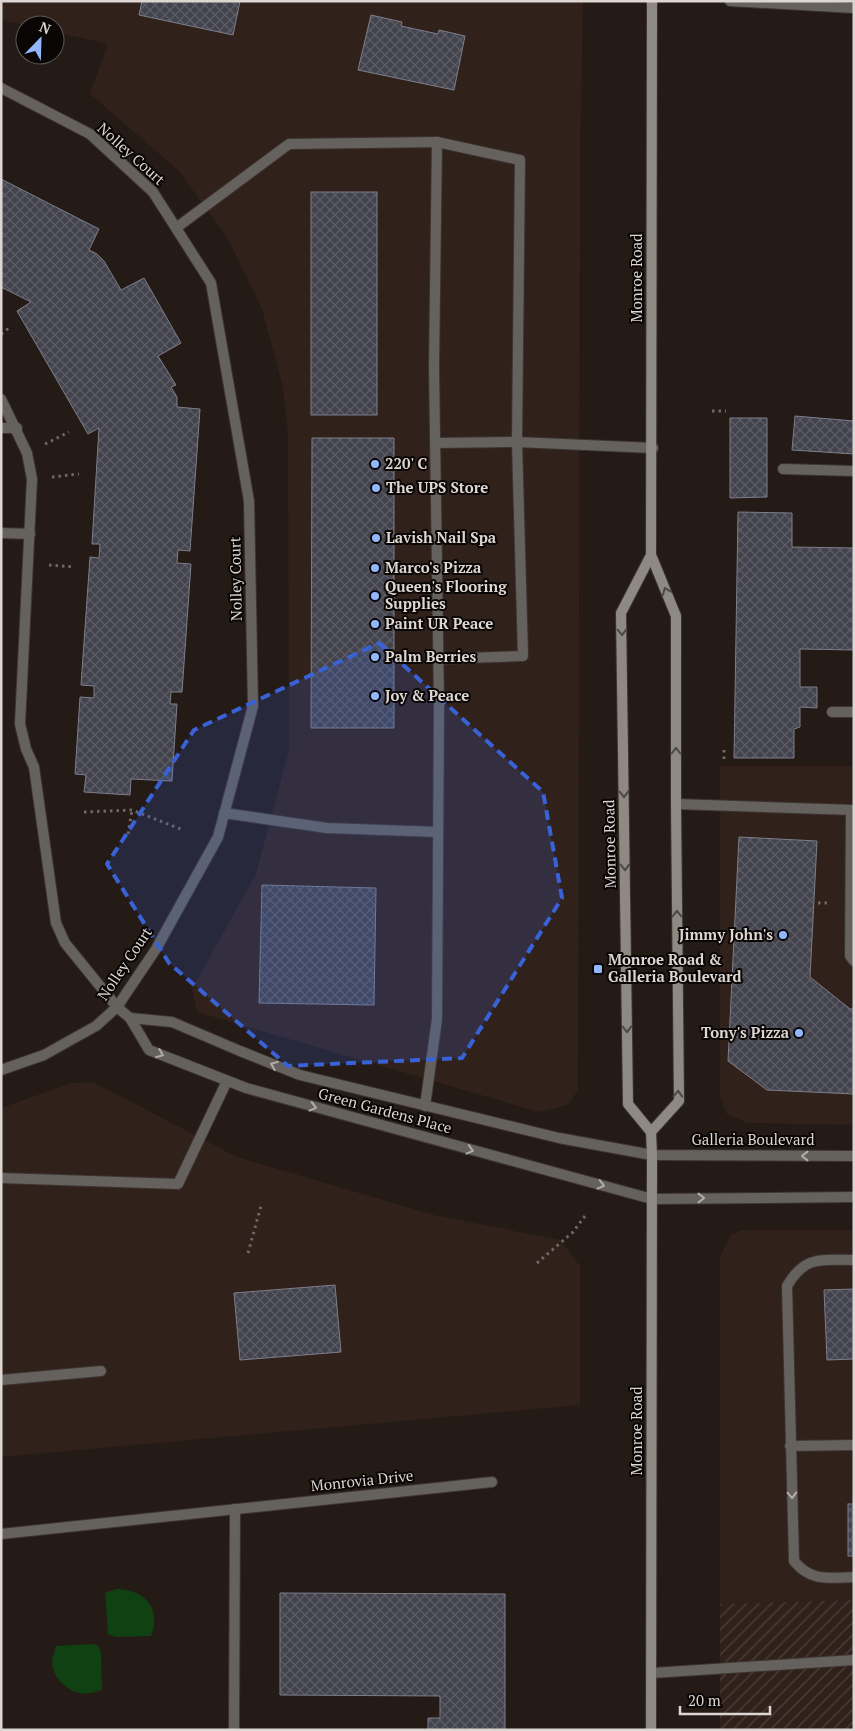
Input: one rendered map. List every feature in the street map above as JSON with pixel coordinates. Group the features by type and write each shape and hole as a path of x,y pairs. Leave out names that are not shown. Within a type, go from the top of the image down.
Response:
{"main road":[{"name":"Monroe Road","path":"652,1 653,448 651,555 676,616 679,1101 652,1132"},
{"name":"Monroe Road","path":"651,555 621,614 628,1104 652,1132 651,1730"}],"street":[{"path":"730,1 854,8"},
{"name":"Nolley Court","path":"1,88 90,134 153,192 211,283 249,501 252,706 218,837 156,949 117,1007 96,1026 82,1034 44,1054 1,1070"},
{"path":"425,1106 437,1019 438,659 434,366 437,142"},
{"path":"176,228 289,144 437,142 520,160 517,442 523,656 438,659"},
{"name":"Green Gardens Place","path":"1,399 27,453 32,479 20,724 26,749 34,767 56,923 65,943 117,1007 130,1018 149,1050 255,1091 652,1199"},
{"path":"1,428 16,428"},
{"path":"435,443 517,442 653,448"},
{"path":"783,469 854,471"},
{"path":"1,533 30,534"},
{"path":"832,712 854,712"},
{"path":"676,804 852,810 850,956 854,961"},
{"path":"224,813 326,828 438,832"},
{"name":"Green Gardens Place","path":"130,1018 172,1022 300,1075 558,1138 652,1155"},
{"path":"1,1178 178,1184 227,1081"},
{"name":"Galleria Boulevard","path":"652,1155 854,1156"},
{"path":"652,1199 854,1197"},
{"path":"854,1260 816,1260 804,1265 793,1275 787,1286 794,1561 801,1570 813,1576 854,1577"},
{"path":"1,1380 101,1372"},
{"path":"790,1446 854,1445"},
{"name":"Monrovia Drive","path":"1,1534 492,1482"},
{"path":"234,1730 235,1509"},
{"path":"652,1673 854,1660"}],"path":[{"path":"1,334 9,328"},
{"path":"712,412 726,411"},
{"path":"27,453 69,432"},
{"path":"32,479 79,474"},
{"path":"724,750 724,759"},
{"path":"84,812 132,810 183,830"},
{"path":"128,834 132,810"},
{"path":"248,1253 261,1206"},
{"path":"536,1263 573,1232 585,1216"}],"highlighted area":[{"path":"379,643 543,792 562,898 462,1058 288,1066 169,963 107,864 194,730"}],"shaded area":[{"path":"1,1 583,1 580,153 578,1090 568,1105 539,1112 197,1012 192,989 256,874 289,750 288,433 283,387 262,309 227,237 178,170 90,94 108,44 65,34 65,15 15,15 15,23 1,20"},
{"path":"720,766 854,766 854,1125 747,1123 726,1113 720,1096"},
{"path":"93,1082 237,1157 434,1215 560,1240 580,1266 580,1405 1,1457 1,1108 72,1083"},
{"path":"743,1230 854,1230 854,1600 720,1604 720,1257 731,1234"},
{"path":"854,1600 854,1730 720,1730 720,1604"}],"green space":[{"path":"116,1589 135,1592 148,1602 154,1617 151,1636 116,1637 108,1634 105,1593"},
{"path":"94,1644 98,1646 101,1652 102,1690 85,1694 69,1689 54,1672 52,1658 56,1646"}],"building":[{"path":"142,1 240,1 233,35 139,15"},
{"path":"371,15 402,22 401,26 438,34 439,30 465,36 454,90 358,70"},
{"path":"1,179 99,229 89,250 97,254 104,261 121,290 144,278 181,343 158,356 176,385 171,387 177,397 177,407 200,409 190,551 178,550 177,563 191,564 182,692 171,692 170,704 177,704 172,781 131,779 130,795 84,792 86,775 75,774 80,697 94,698 94,686 81,685 90,557 99,558 100,544 92,544 99,428 88,434 17,311 31,302 1,287"},
{"path":"311,192 377,192 377,415 311,415"},
{"path":"795,416 854,421 854,454 792,450"},
{"path":"730,418 767,418 767,497 730,498"},
{"path":"312,438 394,438 394,728 311,728"},
{"path":"738,512 792,513 792,547 854,548 854,650 800,649 800,687 817,687 817,708 800,707 800,727 794,729 794,758 734,758"},
{"path":"739,837 817,841 810,977 850,1009 854,1009 854,1094 767,1090 728,1061"},
{"path":"262,885 376,888 374,1005 259,1003"},
{"path":"335,1285 341,1352 240,1360 234,1293"},
{"path":"854,1289 854,1359 827,1360 824,1290"},
{"path":"848,1504 854,1504 854,1556 848,1556"},
{"path":"280,1593 505,1594 505,1730 428,1730 428,1718 440,1718 440,1696 280,1695"}],"place":[{"name":"220' C","path":"375,464"},
{"name":"The UPS Store","path":"376,488"},
{"name":"Lavish Nail Spa","path":"376,538"},
{"name":"Marco's Pizza","path":"375,568"},
{"name":"Queen's Flooring Supplies","path":"375,596"},
{"name":"Paint UR Peace","path":"375,624"},
{"name":"Palm Berries","path":"375,657"},
{"name":"Joy & Peace","path":"375,696"},
{"name":"Jimmy John's","path":"783,935"},
{"name":"Monroe Road & Galleria Boulevard","path":"598,969"},
{"name":"Tony's Pizza","path":"799,1033"}]}
